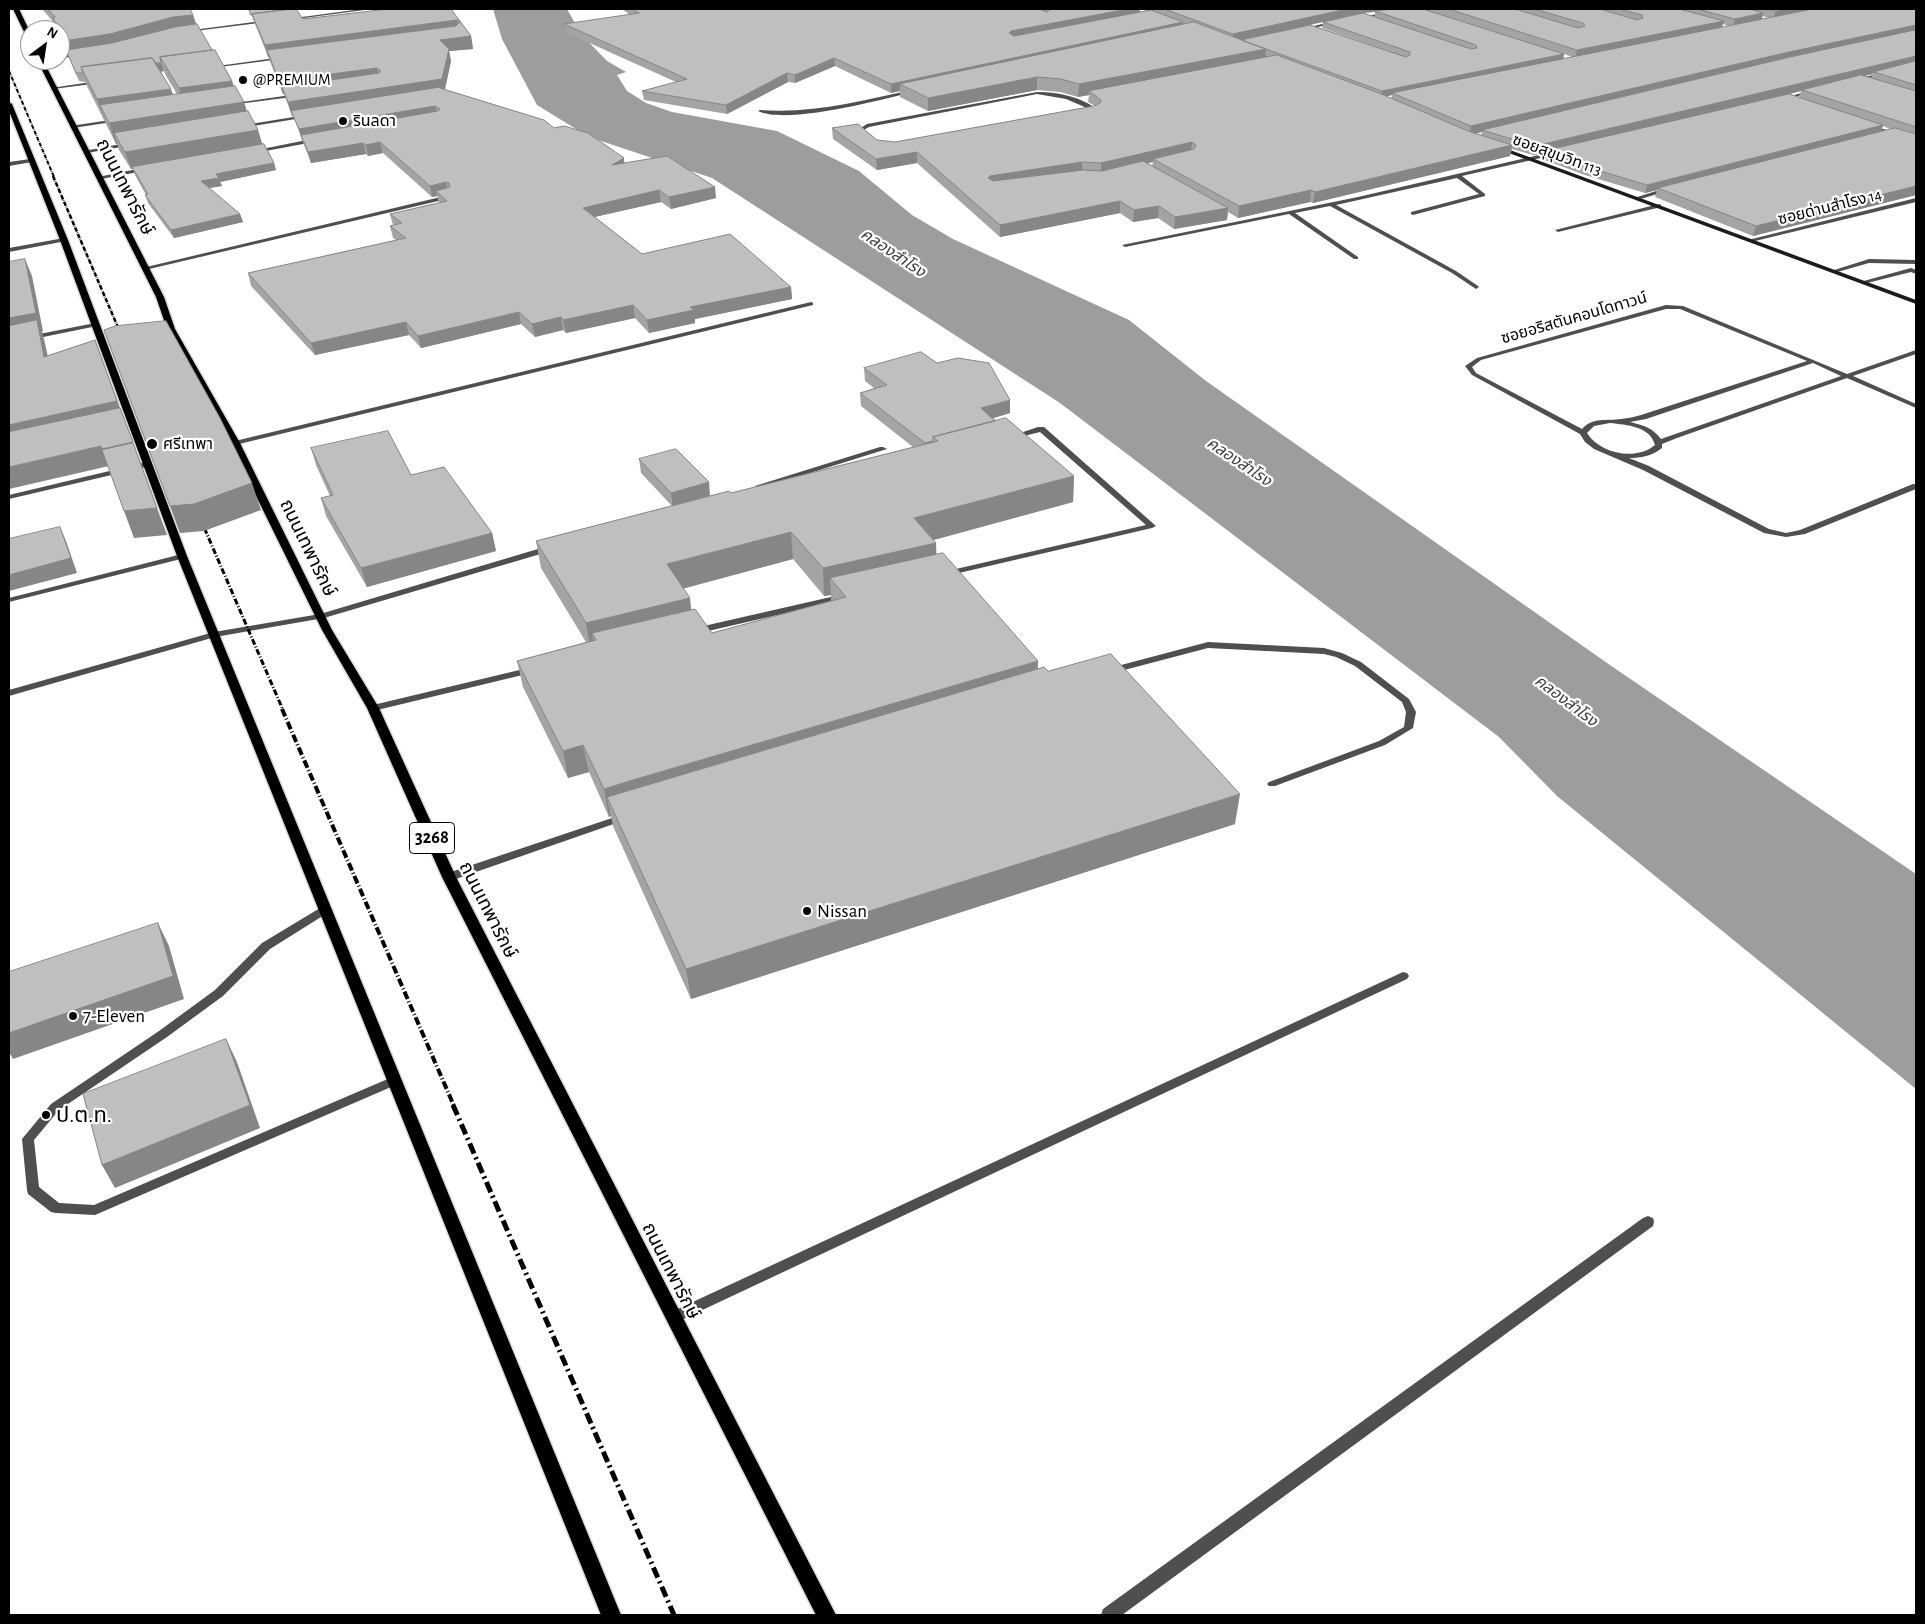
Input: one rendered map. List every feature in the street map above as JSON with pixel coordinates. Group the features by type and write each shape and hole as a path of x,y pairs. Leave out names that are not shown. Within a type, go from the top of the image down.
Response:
{"main road":[{"path":"1133,9 1142,14 1152,15"},
{"name":"ถนนเทพารักษ์","path":"45,70 101,177 160,297 171,328 235,443 321,616 373,708 450,877 826,1615"},
{"path":"10,111 64,240 128,423 147,464 182,556 610,1615"},
{"name":"ซอยสุขุมวิท 113","path":"1495,147 1532,159 1916,302"}],"street":[{"path":"283,19 370,9"},
{"path":"1142,14 1159,9"},
{"path":"1354,18 1412,9"},
{"path":"1362,16 1380,22"},
{"path":"177,32 274,20"},
{"path":"1293,32 1345,20"},
{"path":"1310,28 1319,31"},
{"path":"70,56 86,54"},
{"path":"202,68 290,57"},
{"path":"1847,82 1890,72"},
{"path":"1855,80 1864,82"},
{"path":"53,88 103,82"},
{"path":"1778,100 1821,88"},
{"path":"760,111 777,114 812,113 919,90"},
{"path":"1078,101 1097,111 1093,114 894,149 881,148 859,131 867,126 1037,93 1054,94 1078,101 1087,99"},
{"path":"223,105 302,94"},
{"path":"1788,97 1796,100"},
{"path":"231,128 308,115"},
{"path":"74,126 119,120"},
{"path":"1866,124 1916,141"},
{"path":"1884,136 1893,133"},
{"path":"245,152 323,139"},
{"path":"86,151 135,143"},
{"path":"1124,245 1330,204 1559,152"},
{"path":"9,164 30,161"},
{"path":"101,177 159,167"},
{"path":"1413,213 1483,195 1458,176"},
{"path":"1636,198 1673,188"},
{"path":"145,268 449,197"},
{"name":"ซอยด่านสำโรง 14","path":"1751,240 1916,200"},
{"path":"1330,204 1454,272 1476,288"},
{"path":"1558,230 1659,206"},
{"path":"1290,212 1356,258"},
{"path":"1230,218 1238,222"},
{"path":"9,250 64,240"},
{"path":"1834,272 1869,261 1916,262"},
{"path":"1863,282 1911,270 1916,272"},
{"path":"235,443 811,304"},
{"name":"ซอยอริสตันคอนโดทาวน์","path":"1916,406 1696,311 1681,307 1666,306 1479,359 1468,366 1474,374 1583,433 1591,444 1646,468 1767,531 1786,535 1802,532 1916,486"},
{"path":"9,342 95,325"},
{"name":"ซอยอริสตันคอนโดทาวน์","path":"1611,453 1624,455 1648,454 1655,450 1659,443 1674,436 1916,352"},
{"path":"1583,433 1585,428 1591,424 1618,422 1643,417 1813,361"},
{"path":"1618,422 1645,429 1654,434 1659,443"},
{"path":"938,576 1152,526 1041,429 1003,440"},
{"path":"749,489 882,449"},
{"path":"9,497 147,464"},
{"path":"9,693 214,635 321,616 558,546"},
{"path":"9,600 182,556"},
{"path":"688,633 851,595"},
{"path":"1104,672 1208,645 1324,651 1339,655 1358,664 1406,701 1411,712 1408,728 1382,742 1272,784"},
{"path":"373,708 545,667"},
{"path":"450,877 632,814"},
{"path":"325,909 266,946 219,993 55,1107 28,1139 33,1190 56,1208 95,1210 394,1081"},
{"path":"674,1317 1403,976"},
{"path":"1109,1615 1648,1222"}],"water":[{"name":"คลองสำโรง","path":"493,9 567,9 577,30 607,61 626,72 617,75 627,91 646,103 672,112 777,131 859,171 912,215 953,239 1129,320 1206,381 1607,663 1916,874 1916,1089 1557,796 1499,737 1060,403 712,178 589,137 537,105 502,39"}],"building":[{"path":"48,9 190,9 193,15 173,17 110,34 70,40 70,20 54,20 53,17 55,17"},
{"path":"249,9 291,9 251,15"},
{"path":"296,9 303,19 388,9 451,9 471,36 440,40 449,49 442,79 288,102 282,87 379,73 381,71 377,68 279,81 267,50 456,26 460,22 457,20 265,45 252,14"},
{"path":"632,9 1039,9 1047,12 1051,9 1128,9 1011,31 1009,33 1014,36 1151,10 1183,22 891,84 834,58 795,75 787,73 726,105 642,91 687,79 564,24 639,13"},
{"path":"1165,9 1347,9 1233,34"},
{"path":"1423,9 1564,54 1382,91 1241,40 1310,25 1406,57 1410,55 1410,52 1323,22 1363,13 1471,49 1477,48 1476,45 1375,11"},
{"path":"1449,9 1515,9 1578,28 1585,26 1583,23 1534,9 1600,9 1637,20 1643,18 1642,15 1619,9 1679,9 1724,21 1577,50"},
{"path":"1698,9 1750,9 1763,13 1735,19"},
{"path":"1767,9 1787,9 1776,11"},
{"path":"1813,9 1916,9 1916,25 1789,52 1471,126 1392,93"},
{"path":"1194,22 1266,49 1079,84 1061,79 1037,77 928,98 900,84"},
{"path":"197,24 212,50 160,57 161,63 156,63 152,58 81,67 83,73 76,73 70,59 70,49 112,43 175,27"},
{"path":"1916,30 1916,56 1535,146 1482,130 1790,57"},
{"path":"215,50 232,81 179,88 160,57"},
{"path":"1277,55 1379,93 1468,131 1512,145 1315,192 1311,190 1239,206 1153,159 1194,149 1196,145 1192,142 1101,163 1082,162 990,176 988,178 993,181 1083,170 1102,171 1143,161 1228,208 1175,217 1159,206 1134,210 1120,201 1000,225 917,152 876,159 832,128 858,124 877,140 895,142 1094,106 1100,103 1101,100 1089,91"},
{"path":"152,58 171,89 97,99 81,67"},
{"path":"1916,61 1916,85 1874,72"},
{"path":"1861,75 1916,91 1916,127 1802,90"},
{"path":"235,86 244,102 109,123 100,105"},
{"path":"441,87 544,120 554,128 564,126 588,133 624,158 612,165 667,156 715,187 669,197 659,190 583,208 642,254 730,234 791,287 690,307 694,310 647,320 633,305 563,320 561,317 532,324 519,312 418,336 406,322 311,343 248,273 406,238 390,226 402,223 390,214 447,201 436,191 450,187 449,183 446,182 430,186 380,142 308,152 301,135 438,111 440,109 435,106 299,129 291,111"},
{"path":"1789,94 1883,125 1647,185 1587,167 1544,151"},
{"path":"248,111 258,130 125,152 114,133"},
{"path":"1895,128 1916,134 1916,186 1756,226 1658,188"},
{"path":"264,144 274,163 216,174 219,178 201,181 240,214 171,230 145,195 148,194 132,167"},
{"path":"25,259 36,313 9,318 9,262"},
{"path":"37,320 44,357 95,340 117,401 9,425 9,326"},
{"path":"166,321 220,418 252,483 194,504 170,506 104,330 115,326"},
{"path":"921,352 937,363 958,358 989,363 1010,400 981,408 995,421 933,437 933,441 925,443 860,393 887,385 864,368"},
{"path":"120,408 133,442 102,449 101,446 9,467 9,432"},
{"path":"1006,418 1074,476 914,518 936,543 823,568 791,532 667,564 690,598 586,623 536,541 729,491 731,493 938,441 933,437"},
{"path":"388,431 411,475 444,467 492,533 361,568 321,498 333,495 311,448"},
{"path":"133,443 157,508 124,511 102,450"},
{"path":"676,449 709,482 671,493 639,459"},
{"path":"60,527 71,558 9,575 9,539"},
{"path":"943,553 1038,661 604,789 583,745 563,751 517,661 596,640 592,633 695,609 712,633 846,597 830,578"},
{"name":"Nissan","path":"1111,654 1240,794 686,969 607,797 1044,667 1048,671"},
{"path":"158,923 173,976 9,1033 9,972"},
{"path":"226,1039 250,1105 102,1165 83,1094"}],"railway":[{"path":"9,71 54,177"},
{"path":"53,176 123,339"},
{"path":"200,518 283,710"},
{"path":"282,709 454,1106"},
{"path":"453,1105 674,1615"}],"place":[{"name":"@PREMIUM","path":"243,80"},
{"name":"รินลดา","path":"343,121"},
{"name":"ศรีเทพา","path":"152,444"},
{"name":"Nissan","path":"807,911"},
{"name":"7-Eleven","path":"73,1016"},
{"name":"ป.ต.ท.","path":"46,1115"}]}
